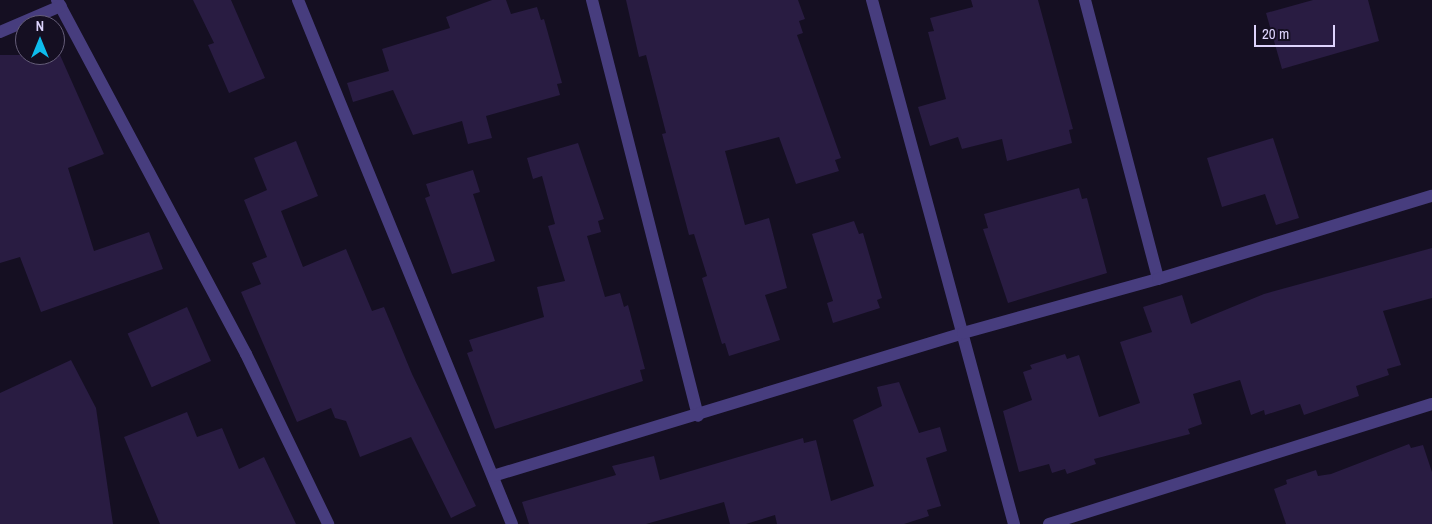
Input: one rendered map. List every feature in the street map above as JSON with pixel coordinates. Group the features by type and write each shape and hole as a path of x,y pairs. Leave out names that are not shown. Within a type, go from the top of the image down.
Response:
{"street":[{"path":"298,0 512,524"},
{"path":"592,0 698,416"},
{"path":"872,0 1014,524"},
{"path":"1085,0 1158,279"},
{"path":"0,32 59,3 246,354 328,524"},
{"path":"493,476 698,416 963,333 1158,279 1432,196"},
{"path":"1049,524 1432,404"}],"building":[{"path":"193,0 231,0 265,78 229,93 208,45 214,43"},
{"path":"492,0 506,0 511,14 537,7 541,20 544,19 562,83 557,84 560,95 486,116 492,138 468,144 462,121 413,135 393,90 353,102 347,83 389,71 382,49 450,28 446,17"},
{"path":"626,0 798,0 805,19 799,21 803,33 797,35 841,158 835,160 839,171 796,184 779,137 725,151 745,225 769,218 787,288 765,295 780,340 729,356 725,343 722,344 702,278 707,276 694,234 689,235 662,134 666,133 646,55 639,57"},
{"path":"971,0 1038,0 1073,129 1069,130 1072,143 1007,161 1002,139 962,149 958,137 930,146 918,107 946,99 928,32 934,31 930,18 973,7"},
{"path":"1313,0 1368,0 1379,41 1282,69 1266,13"},
{"path":"0,55 15,55 15,65 64,65 104,154 68,168 94,251 149,232 163,269 41,312 20,257 0,263"},
{"path":"1273,138 1299,218 1276,225 1265,194 1222,207 1207,158"},
{"path":"296,141 318,196 281,211 303,267 346,249 372,311 384,307 412,374 476,506 451,518 411,437 360,457 346,421 335,418 331,408 297,422 241,292 261,284 252,263 267,257 244,200 267,190 254,158"},
{"path":"578,143 604,219 598,221 601,232 587,236 605,297 620,293 624,307 628,305 645,369 640,370 643,381 495,429 467,353 473,351 469,340 544,317 537,287 565,281 548,226 555,224 542,176 533,179 527,158"},
{"path":"473,170 480,192 473,194 495,261 452,274 425,198 430,196 426,184"},
{"path":"1079,188 1082,199 1087,198 1107,273 1008,303 983,229 988,228 984,214"},
{"path":"854,221 859,234 863,233 882,298 877,300 880,308 833,323 827,303 833,301 812,234"},
{"path":"1432,248 1432,298 1383,311 1401,365 1387,369 1389,375 1356,386 1359,396 1304,415 1300,404 1265,415 1264,410 1251,415 1240,380 1193,394 1202,424 1188,429 1190,434 1094,459 1096,464 1067,474 1065,469 1052,473 1049,464 1019,472 1003,411 1032,400 1023,372 1032,369 1030,365 1065,354 1067,359 1079,355 1099,417 1140,403 1120,342 1152,332 1143,307 1182,295 1191,324 1264,294"},
{"path":"187,307 211,361 152,387 128,333"},
{"path":"71,360 96,408 113,524 0,524 0,393"},
{"path":"899,382 919,433 940,427 947,451 926,458 941,506 927,510 929,516 904,524 777,524 775,515 746,524 730,524 724,502 646,524 529,524 522,502 616,475 612,466 654,456 660,480 803,438 804,443 816,440 831,501 874,486 853,420 882,406 877,387"},
{"path":"187,412 197,437 222,428 239,469 264,457 296,524 160,524 124,437"},
{"path":"1409,444 1411,448 1423,445 1432,472 1432,524 1286,524 1274,489 1287,484 1286,480 1316,470 1318,476 1331,474"}]}
